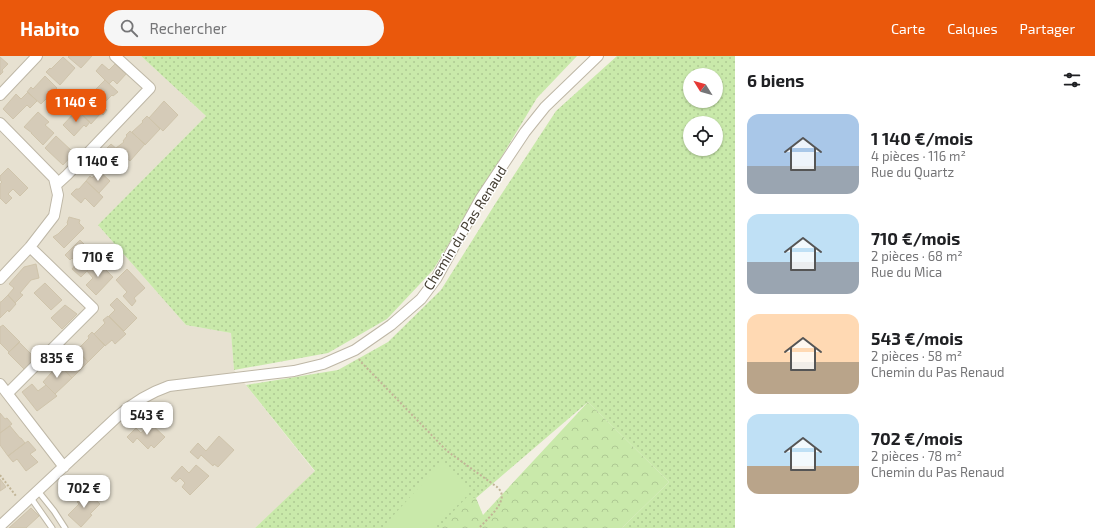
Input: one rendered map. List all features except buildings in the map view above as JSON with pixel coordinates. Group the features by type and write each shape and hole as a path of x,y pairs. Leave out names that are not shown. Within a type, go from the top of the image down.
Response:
{"street":[{"path":"0,95 37,56"},
{"path":"56,185 150,88 115,56"},
{"name":"Chemin du Pas Renaud","path":"0,526 123,412 134,403 154,391 169,386 294,371 323,364 355,350 391,325 421,299 436,279 481,198 525,132 546,106 598,56"},
{"path":"0,123 54,178 58,195 54,216 30,248 0,280"},
{"path":"8,394 93,308 30,248"},
{"path":"0,384 64,467"}],"lane":[{"path":"31,498 52,528"},
{"path":"31,498 54,511 65,528"}],"path":[{"path":"355,350 361,362 447,451 497,487 501,492 501,502 479,528"},
{"path":"0,475 31,498"}],"shaded area":[{"path":"0,56 141,56 206,116 98,225 186,325 231,333 234,370 315,472 255,528 0,528"}],"green space":[{"path":"141,56 577,56 537,98 433,270 387,319 328,353 234,370 231,333 186,325 98,225 206,116"},
{"path":"617,56 735,56 735,528 622,528 669,482 588,402 443,528 255,528 315,471 246,385 338,370 388,342 441,290 556,111"},
{"path":"588,402 669,482 622,528 438,528 467,497 476,498 483,515"},
{"path":"443,461 471,489 433,528 382,528"}]}
